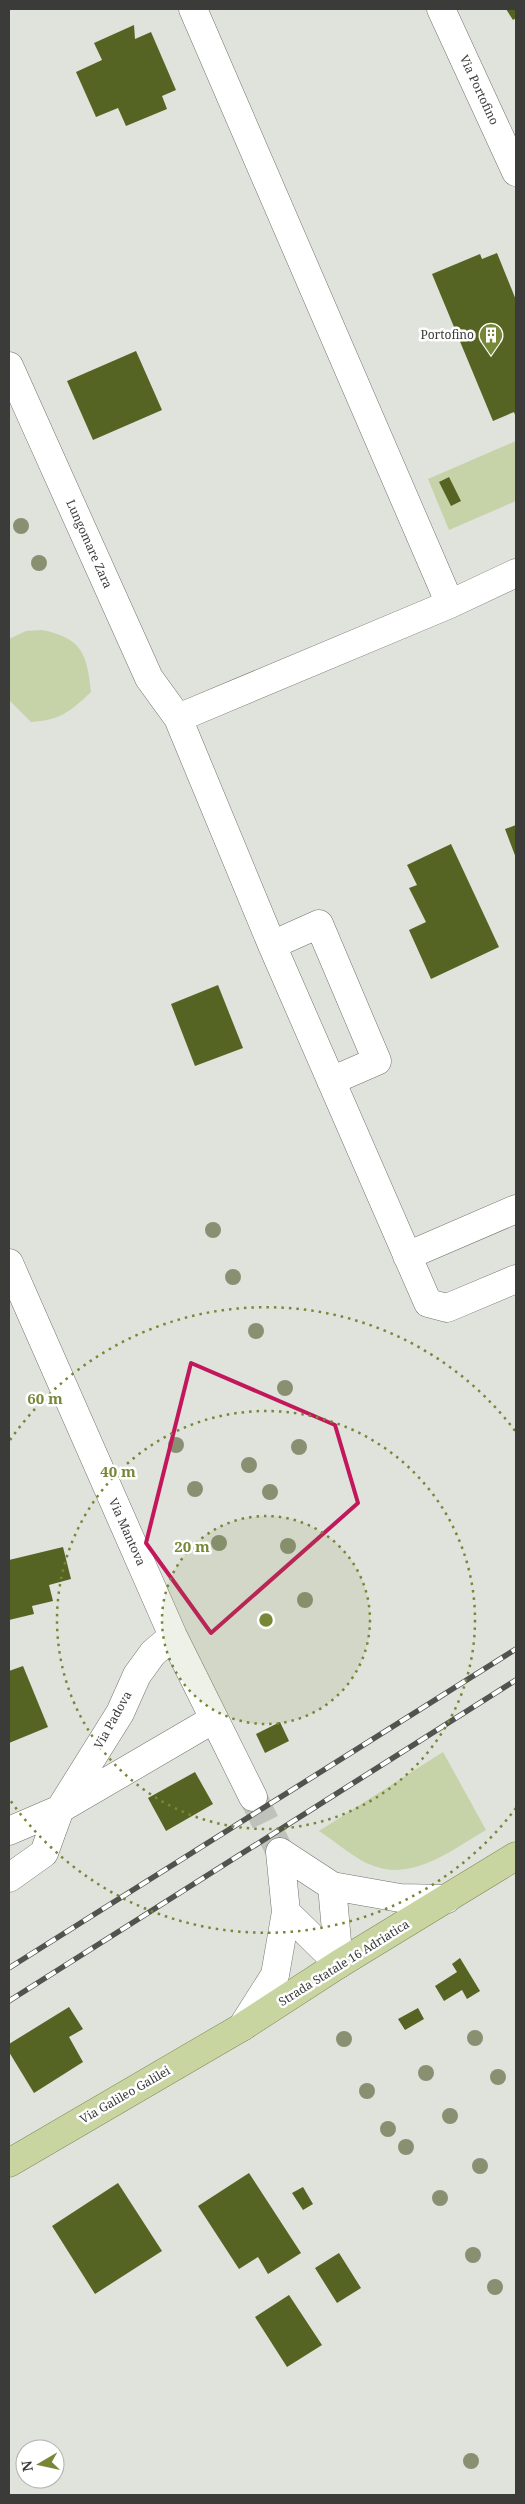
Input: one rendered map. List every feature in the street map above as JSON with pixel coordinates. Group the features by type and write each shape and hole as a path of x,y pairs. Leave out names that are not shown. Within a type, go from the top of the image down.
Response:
{"main road":[{"path":"447,1899 516,1856"},
{"name":"Strada Statale 16 Adriatica","path":"242,2027 339,1964 447,1899"},
{"name":"Via Galileo Galilei","path":"9,2163 242,2027"}],"street":[{"path":"193,9 450,604"},
{"name":"Via Portofino","path":"441,9 507,122 516,172"},
{"name":"Lungomare Zara","path":"9,366 150,678 178,718 272,945 428,1303 447,1308 516,1279"},
{"path":"178,718 450,604 516,573"},
{"path":"272,945 320,924 378,1061 331,1081"},
{"path":"407,1256 516,1209"},
{"name":"Via Mantova","path":"9,1263 173,1636 253,1797"},
{"name":"Via Padova","path":"9,1878 44,1853 60,1809 120,1713 137,1675 153,1653 173,1636"},
{"path":"9,1831 60,1809 214,1719"},
{"path":"242,2027 275,1975 286,1912 280,1852 332,1886 400,1898 447,1899"},
{"path":"332,1886 339,1964"},
{"path":"286,1912 339,1964"}],"highlighted area":[{"path":"191,1363 335,1425 358,1503 211,1633 146,1543"}],"green space":[{"path":"516,441 516,501 449,530 428,479"},
{"path":"42,630 66,638 80,650 87,667 91,692 64,714 50,719 31,722 9,700 9,639 26,631"},
{"path":"443,1752 486,1830 433,1861 404,1869 389,1870 367,1863 319,1831"}],"building":[{"path":"506,9 516,9 516,18 513,20"},
{"path":"134,25 135,39 151,32 176,90 162,96 167,109 126,126 118,108 96,117 76,72 102,60 94,43"},
{"name":"Portofino","path":"497,253 516,300 516,418 514,412 493,421 432,274 480,254 482,259"},
{"path":"136,351 162,410 93,440 67,381"},
{"path":"449,477 461,501 451,506 439,482"},
{"path":"516,825 516,858 505,829"},
{"path":"451,844 499,947 431,979 409,930 426,922 409,888 417,885 407,865"},
{"path":"218,985 243,1048 195,1066 171,1004"},
{"path":"63,1547 71,1579 49,1585 53,1601 32,1606 34,1614 9,1620 9,1560"},
{"path":"23,1666 48,1727 9,1743 9,1671"},
{"path":"280,1722 289,1741 265,1753 256,1734"},
{"path":"195,1772 213,1804 166,1831 148,1798"},
{"path":"460,1958 480,1991 467,1999 462,1990 444,2001 435,1986 457,1972 452,1964"},
{"path":"69,2007 83,2029 69,2037 83,2062 34,2093 9,2052 9,2044"},
{"path":"418,2008 424,2019 405,2030 398,2019"},
{"path":"249,2173 301,2253 268,2274 258,2257 239,2269 198,2206"},
{"path":"118,2183 162,2251 95,2294 52,2226"},
{"path":"303,2187 313,2204 303,2210 292,2193"},
{"path":"339,2253 361,2288 337,2303 315,2268"},
{"path":"289,2295 322,2345 287,2367 255,2317"}],"tunnel":[{"path":"253,1797 280,1852"}],"railway":[{"path":"9,1968 516,1649"},
{"path":"9,2001 516,1680"}],"place":[{"name":"Portofino","path":"491,356"}]}
